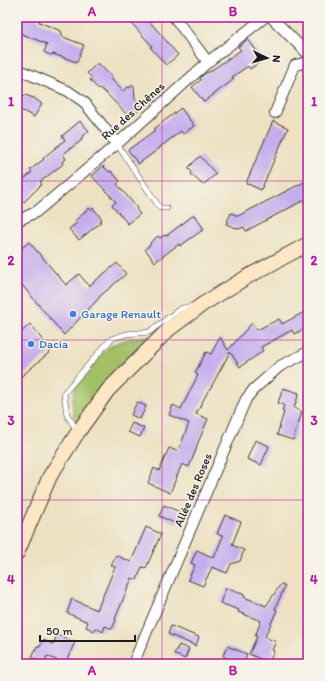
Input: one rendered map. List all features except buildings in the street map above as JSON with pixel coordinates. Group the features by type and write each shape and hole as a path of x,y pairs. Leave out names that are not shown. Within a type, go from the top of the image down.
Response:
{"main road":[{"path":"17,553 50,476 78,432 108,390 169,329 203,304 247,277 308,244"}],"street":[{"path":"174,17 208,62"},
{"name":"Rue des Chênes","path":"17,221 36,212 116,144 208,62 265,17"},
{"path":"271,17 308,54"},
{"path":"275,112 295,65 308,62"},
{"path":"17,69 68,91 84,102 116,144"},
{"name":"Allée des Roses","path":"133,664 246,399 254,388 280,366 308,352"}],"lane":[{"path":"116,144 160,208 168,208"},
{"path":"78,432 67,415 64,393 111,339 126,334 150,332 180,309 203,304"}],"green space":[{"path":"150,336 111,376 76,423 73,408 74,393 85,372 98,357 111,346 125,340"}],"place":[{"name":"Garage Renault","path":"73,314"},
{"name":"Dacia","path":"31,344"}]}
